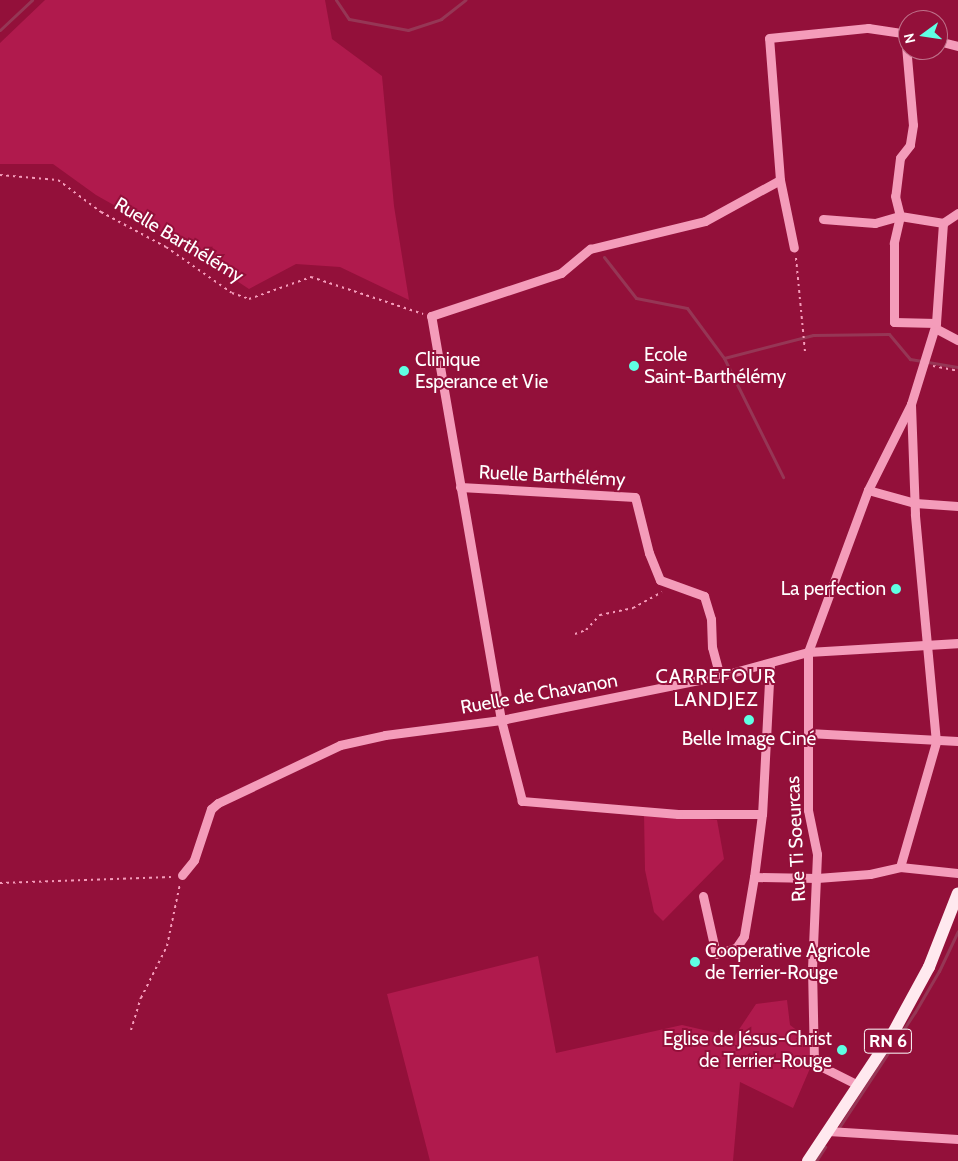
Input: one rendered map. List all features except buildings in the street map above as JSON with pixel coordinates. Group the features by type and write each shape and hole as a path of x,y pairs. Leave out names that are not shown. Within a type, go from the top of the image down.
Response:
{"main road":[{"name":"RN 6","path":"808,1161 898,1025 955,913 958,893"}],"street":[{"path":"794,248 780,180 769,38 868,28 898,33"},
{"path":"908,60 913,125 910,146 900,158 895,196 900,216 894,244 894,322 936,322 958,340"},
{"path":"762,814 678,814 522,801 501,720 431,316 561,273 590,249 705,221 780,180"},
{"path":"823,219 875,223 900,216 943,223 958,213"},
{"path":"900,867 936,742 915,503 911,404 936,322 943,223"},
{"name":"Rue Ti Soeurcas","path":"858,1085 814,1063 812,969 817,854 808,810 808,652 868,490 911,404"},
{"name":"Ruelle Barthélémy","path":"460,487 635,497 655,569 660,580 669,585"},
{"path":"868,490 915,503 958,506"},
{"path":"669,585 704,596 711,619 712,646 720,676"},
{"name":"Ruelle de Chavanon","path":"182,875 194,860 212,809 218,803 340,745 385,734 501,720 720,676 808,652 926,642 958,643"},
{"path":"703,896 716,954 736,948 744,936 762,814 770,663"},
{"path":"808,733 936,742 958,741"},
{"path":"754,877 817,878 870,874 900,867 958,873"},
{"path":"828,1130 958,1139"}],"path":[{"name":"Ruelle Barthélémy","path":"0,175 58,180 100,212 166,247 232,293 249,299 312,277 431,316"},
{"path":"794,248 805,352"},
{"path":"930,366 958,371"},
{"path":"575,634 586,630 600,615 633,608 669,585"},
{"path":"0,885 142,880 182,875 166,946 141,998 131,1030"}],"shaded area":[{"path":"45,0 325,0 332,39 382,76 394,206 409,300 340,267 296,264 249,289 172,238 96,195 53,164 0,164 0,43"},
{"path":"644,813 717,820 724,859 663,921 654,912 645,870"},
{"path":"538,956 556,1053 682,1025 734,1037 756,1004 787,1000 790,1025 808,1039 811,1066 793,1108 740,1082 733,1161 430,1161 387,994"}],"waterway":[{"path":"0,30 32,0"},
{"path":"336,0 349,19 408,30 441,19 465,0"},
{"path":"604,257 636,298 687,308 724,358 783,477"},
{"path":"724,358 813,335 889,334 910,359 958,367"},
{"path":"840,1126 915,1012 939,971 958,931"},
{"path":"816,1161 825,1147"}],"place":[{"name":"Ecole Saint-Barthélémy","path":"634,366"},
{"name":"Clinique Esperance et Vie","path":"404,371"},
{"name":"La perfection","path":"896,589"},
{"name":"Belle Image Ciné","path":"749,720"},
{"name":"Cooperative Agricole de Terrier-Rouge","path":"695,962"},
{"name":"Eglise de Jésus-Christ de Terrier-Rouge","path":"842,1050"}],"district":[{"name":"CARREFOUR LANDJEZ","path":"716,688"}]}
